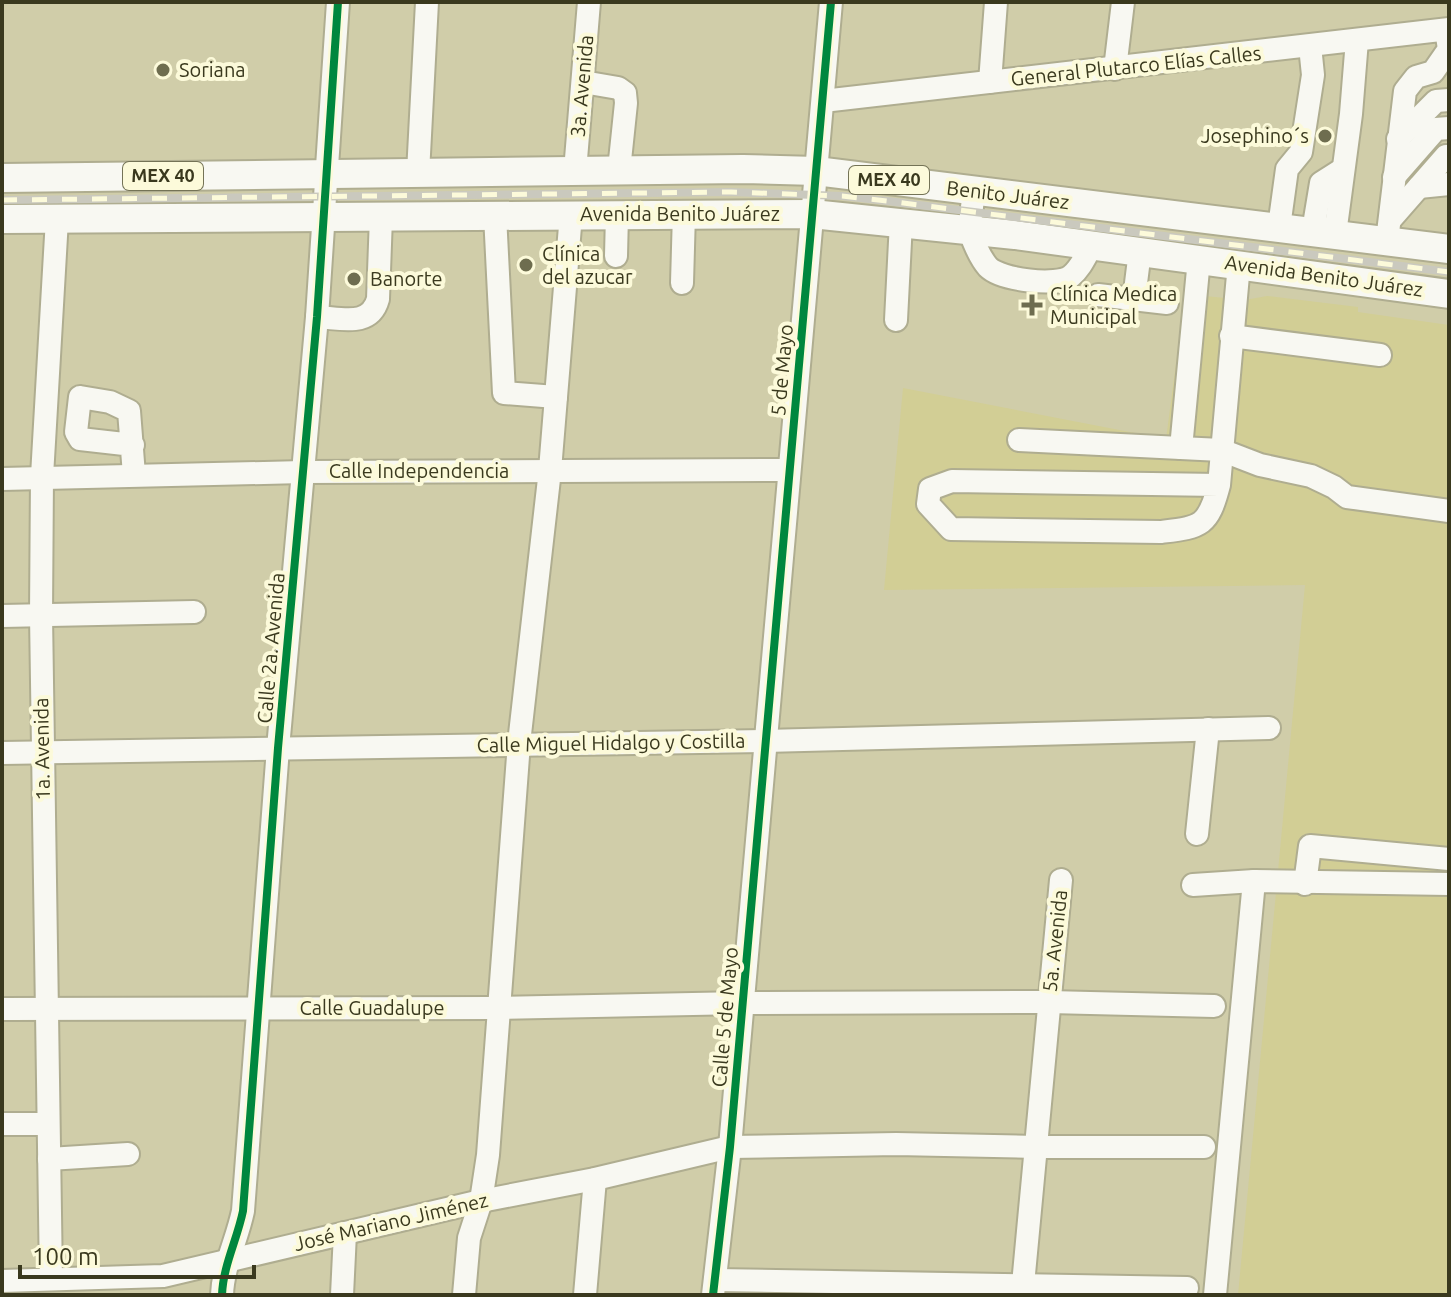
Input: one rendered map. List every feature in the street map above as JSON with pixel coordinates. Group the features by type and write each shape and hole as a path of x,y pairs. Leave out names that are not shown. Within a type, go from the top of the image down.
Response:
{"main road":[{"name":"Benito Juárez","path":"325,174 743,169 816,171 1324,232 1389,230 1449,249"},
{"name":"MEX 40","path":"2,178 325,174"},
{"path":"1015,235 1019,197"},
{"name":"Avenida Benito Juárez","path":"2,219 812,214 1015,235 1449,294"}],"street":[{"name":"Calle 2a. Avenida","path":"222,1295 243,1211 278,748 317,317 338,2"},
{"path":"418,173 427,2"},
{"name":"3a. Avenida","path":"575,171 589,2"},
{"name":"5 de Mayo","path":"765,741 831,2"},
{"path":"990,82 996,2"},
{"path":"1115,69 1123,2"},
{"path":"1389,230 1405,91 1416,77 1441,71 1449,49 1448,30"},
{"name":"General Plutarco Elías Calles","path":"823,101 1448,30"},
{"path":"1324,232 1343,169 1357,40"},
{"path":"1279,227 1287,169 1301,152 1313,75 1310,46"},
{"path":"583,82 618,88 625,93 619,170"},
{"path":"1398,139 1436,101 1449,100"},
{"path":"1394,177 1436,129 1449,128"},
{"path":"1389,230 1419,187 1447,156"},
{"path":"1419,187 1449,184"},
{"path":"974,191 970,230 989,268 999,274 1048,282 1062,281 1072,275 1092,245"},
{"path":"682,283 684,213"},
{"path":"464,1295 469,1238 481,1201 488,1155 519,743 550,470 571,214"},
{"path":"616,256 617,214"},
{"path":"495,215 504,393 556,397"},
{"path":"317,317 368,318 375,311 381,217"},
{"name":"1a. Avenida","path":"51,1279 41,615 42,476 57,219"},
{"path":"896,320 901,222"},
{"path":"1134,299 1140,251"},
{"path":"1181,448 1199,259"},
{"path":"1219,485 952,481 930,489 928,504 951,529 1161,532 1195,528 1213,509 1219,485 1239,264"},
{"path":"1098,295 1167,303"},
{"path":"1231,336 1380,355"},
{"path":"47,393 110,402 129,411 134,475"},
{"path":"80,397 76,432 80,439 133,445"},
{"path":"1019,440 1221,450 1260,465 1311,476 1347,497 1449,511"},
{"name":"Calle Independencia","path":"2,479 303,472 789,470"},
{"path":"2,616 194,612"},
{"name":"Calle Miguel Hidalgo y Costilla","path":"2,753 765,741 1269,728"},
{"path":"1197,834 1208,729"},
{"name":"Calle 5 de Mayo","path":"714,1288 730,1147 765,741"},
{"path":"1305,884 1310,846 1449,859"},
{"name":"5a. Avenida","path":"1023,1291 1061,880"},
{"path":"1215,1295 1254,881"},
{"path":"1193,885 1254,881 1449,884"},
{"name":"Calle Guadalupe","path":"2,1009 1049,1002 1214,1006"},
{"path":"2,1124 48,1124"},
{"name":"José Mariano Jiménez","path":"6,1285 51,1279 163,1276 481,1201 595,1179 730,1147 896,1144 1204,1147"},
{"path":"49,1159 128,1154"},
{"path":"585,1295 595,1179"},
{"path":"342,1295 345,1233"},
{"path":"714,1288 1023,1291 1187,1288"}],"shaded area":[{"path":"1186,288 1205,296 1245,300 1267,296 1358,307 1358,312 1449,325 1449,1295 1238,1295 1305,585 884,590 903,388 1166,439"}],"railway":[{"path":"2,200 731,192 842,196 1449,272"}],"cycle path":[{"path":"222,1295 243,1211 278,748 317,317 338,2"},
{"path":"713,1295 730,1147 831,2"}],"place":[{"name":"Soriana","path":"163,70"},
{"name":"Josephino´s","path":"1325,136"},
{"name":"Clínica del azucar","path":"526,265"},
{"name":"Banorte","path":"354,279"},
{"name":"Clínica Medica Municipal","path":"1032,305"}]}
